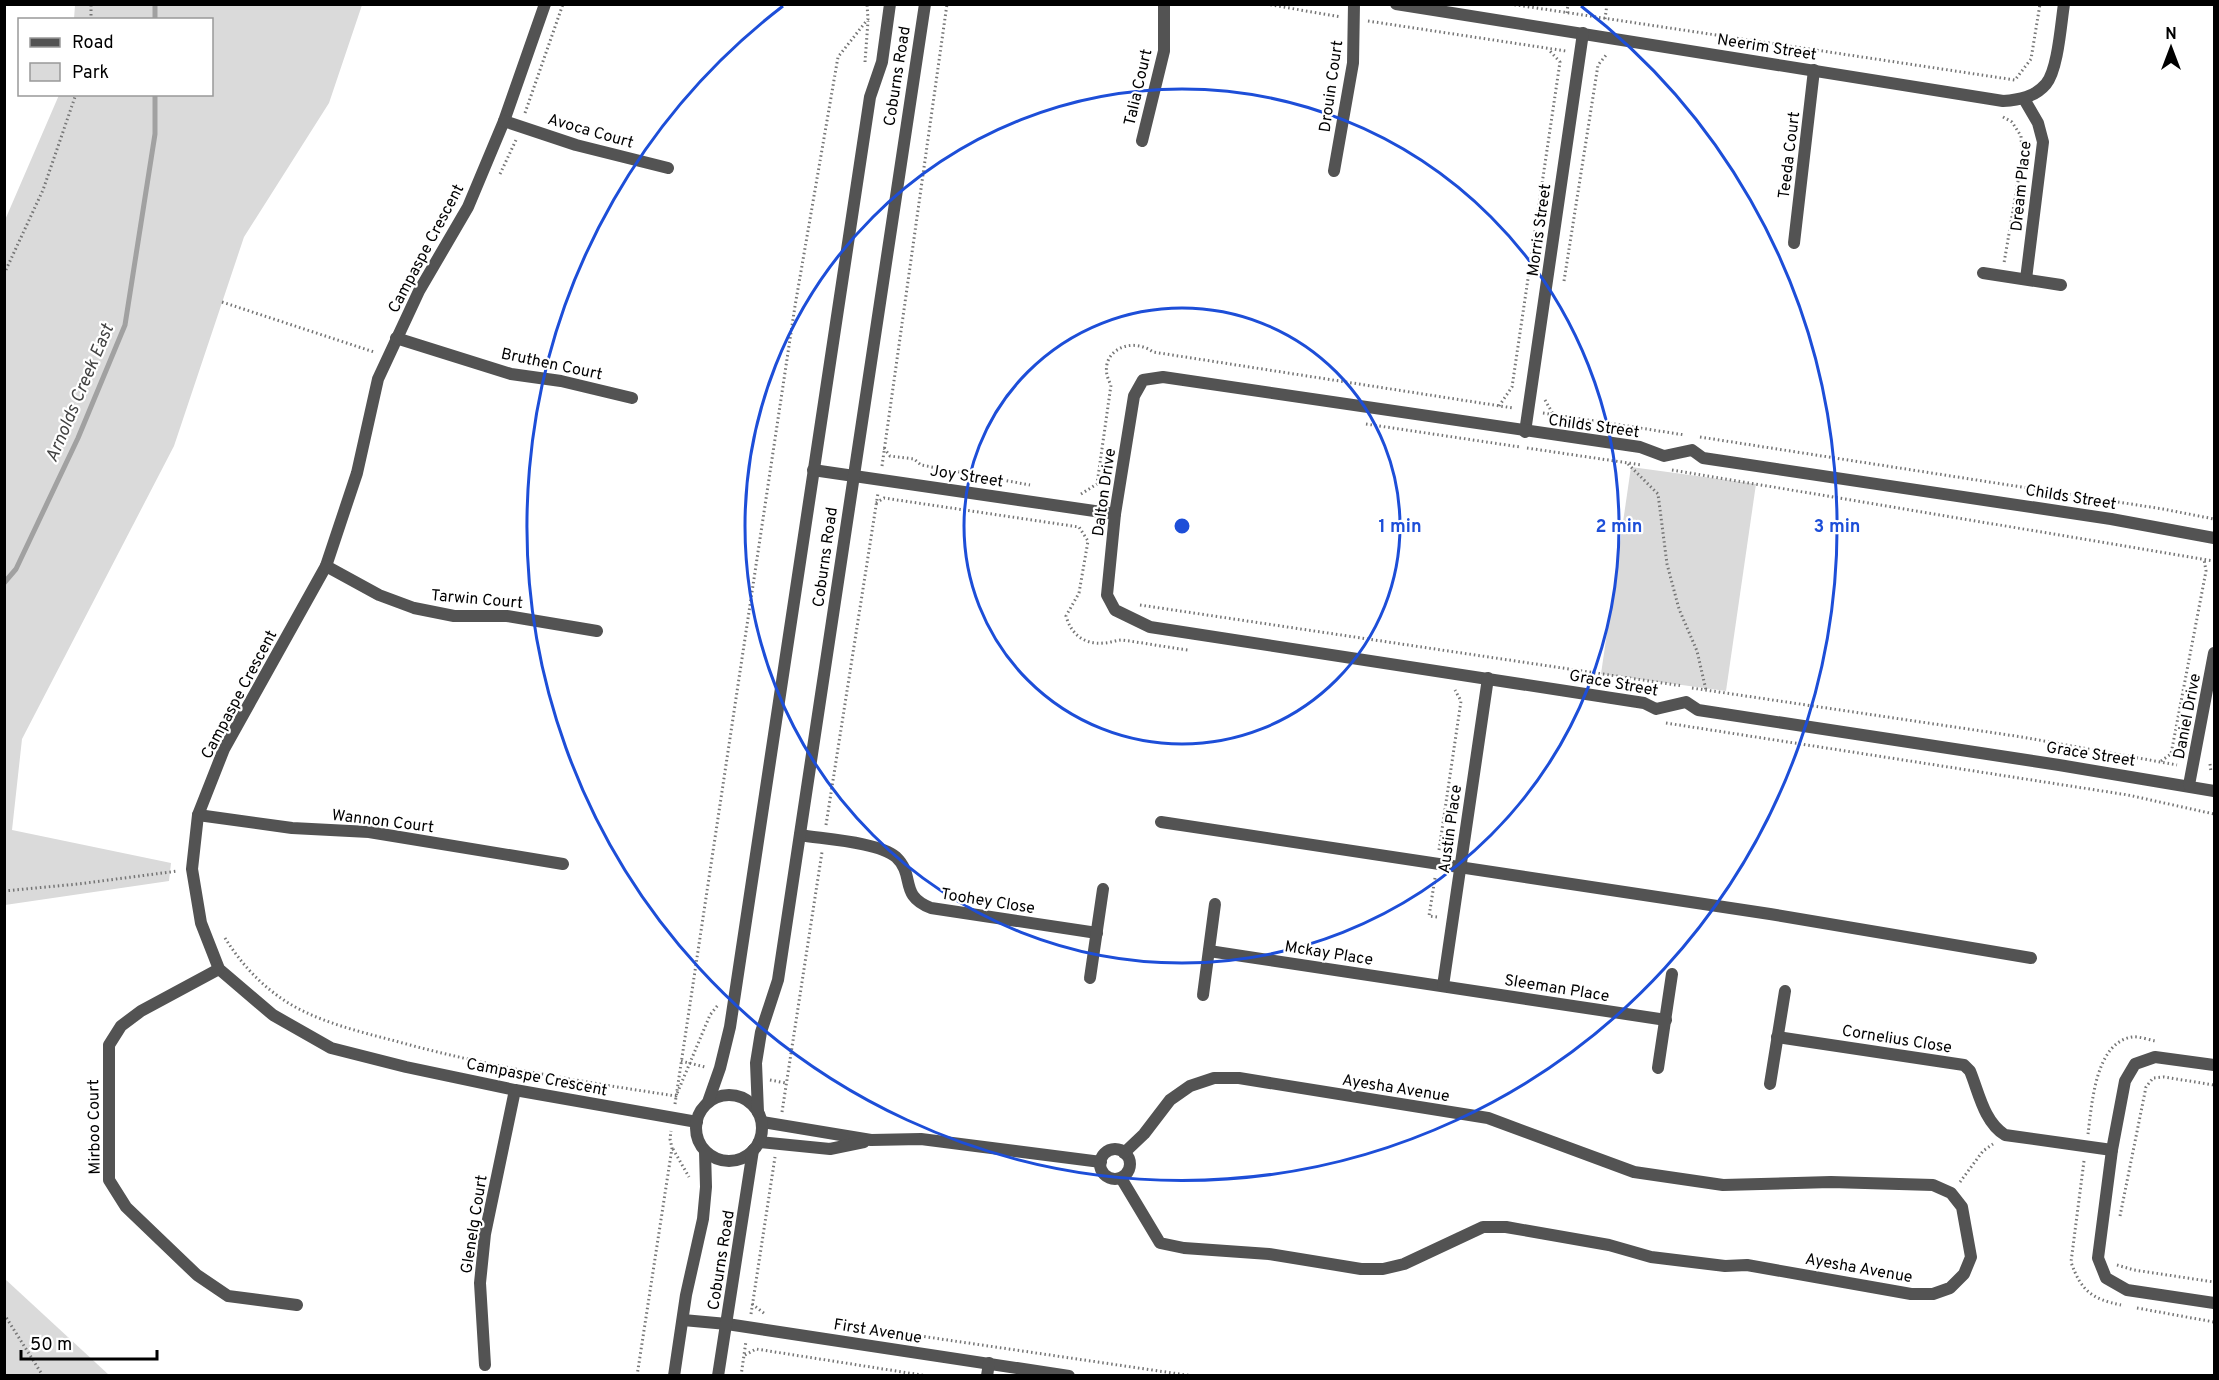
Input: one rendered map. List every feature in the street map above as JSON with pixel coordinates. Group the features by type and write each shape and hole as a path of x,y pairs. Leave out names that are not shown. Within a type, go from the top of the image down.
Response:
{"street":[{"name":"Campaspe Crescent","path":"545,4 504,121 468,207 419,291 378,379 357,473 326,566 224,749 198,814 192,869 201,923 219,969 273,1015 331,1047 406,1067 515,1090 697,1122"},
{"name":"Coburns Road","path":"708,1102 720,1068 730,1027 870,98 882,62 890,4"},
{"name":"Coburns Road","path":"760,1117 756,1063 761,1032 778,980 925,4"},
{"name":"Talia Court","path":"1142,141 1164,51 1164,4"},
{"name":"Drouin Court","path":"1334,171 1353,63 1354,4"},
{"name":"Neerim Street","path":"1396,4 2003,101 2024,99"},
{"path":"2024,99 2047,84 2056,60 2064,4"},
{"name":"Morris Street","path":"1525,432 1583,33"},
{"name":"Teeda Court","path":"1794,243 1814,70"},
{"name":"Dream Place","path":"2024,99 2038,123 2043,142 2026,279"},
{"name":"Avoca Court","path":"504,121 576,145 668,168"},
{"path":"1983,273 2061,285"},
{"name":"Bruthen Court","path":"396,338 511,374 561,381 632,398"},
{"name":"Childs Street","path":"1143,380 1163,377 1525,432 1640,447 1664,456 1692,450 1703,458 2111,519 2214,538"},
{"name":"Dalton Drive","path":"1115,610 1107,595 1115,514 1134,396 1143,380"},
{"name":"Joy Street","path":"813,470 853,474 1115,514"},
{"name":"Tarwin Court","path":"326,566 379,595 414,608 454,615 507,615 597,631"},
{"name":"Grace Street","path":"1115,610 1150,627 1488,678 1644,703 1656,708 1686,702 1698,710 2189,785 2214,791"},
{"name":"Daniel Drive","path":"2189,785 2214,653"},
{"name":"Austin Place","path":"1443,986 1488,678"},
{"name":"Wannon Court","path":"198,814 292,828 369,831 563,864"},
{"path":"1161,822 1461,866 2031,958"},
{"name":"Toohey Close","path":"800,835 883,849 894,856 907,873 912,895 920,904 931,908 1097,933"},
{"path":"1090,978 1103,889"},
{"path":"1203,995 1215,904"},
{"name":"Mckay Place","path":"1209,951 1443,986"},
{"name":"Mirboo Court","path":"219,969 128,1021 121,1026 109,1045 109,1180 126,1207 197,1275 228,1296 297,1305"},
{"path":"1659,1068 1672,974"},
{"name":"Sleeman Place","path":"1443,986 1666,1020"},
{"path":"1770,1084 1785,991"},
{"name":"Cornelius Close","path":"1777,1037 1964,1065 1970,1071 1988,1119 1997,1130 2005,1135"},
{"path":"2214,1065 2155,1057 2135,1064 2125,1081 2112,1150 2098,1258 2106,1278 2127,1290 2214,1303"},
{"name":"Ayesha Avenue","path":"1214,1078 1239,1078 1488,1118 1634,1172 1723,1185 1831,1182 1933,1185 1952,1193 1962,1207 1971,1257 1964,1274 1950,1288 1933,1294 1911,1294 1747,1265 1725,1266 1651,1257 1609,1245 1506,1227 1483,1227 1404,1263 1383,1269 1361,1269 1269,1254 1184,1248 1160,1243 1121,1178 1112,1179 1104,1174 1101,1162 1105,1153 1120,1150 1124,1153 1144,1134 1170,1100 1190,1086 1214,1078"},
{"name":"Glenelg Court","path":"485,1365 480,1283 485,1234 515,1090"},
{"path":"730,1095 741,1097 751,1103 760,1117 762,1132 756,1146 745,1157 735,1160 714,1157 699,1142 697,1122 708,1102 730,1095"},
{"name":"Ayesha Avenue","path":"760,1117 780,1125 871,1140 921,1139 1101,1162"},
{"path":"2005,1135 2112,1150"},
{"name":"Ayesha Avenue","path":"756,1146 777,1144 830,1149 871,1140"},
{"name":"Coburns Road","path":"718,1376 756,1146"},
{"name":"Coburns Road","path":"674,1376 686,1295 703,1219 706,1187 705,1150"},
{"path":"1121,1178 1127,1172 1130,1164 1124,1153"},
{"name":"First Avenue","path":"683,1320 727,1324 988,1370 1069,1376"}],"path":[{"path":"499,177 514,147 563,4"},
{"path":"690,1184 689,1175 672,1148 670,1139 676,1096 795,306 838,57 868,19 867,4"},
{"path":"1266,4 1549,50 1607,54 1598,65 1564,283"},
{"path":"1510,4 2015,80 2031,59 2040,4"},
{"path":"1567,13 1568,4"},
{"path":"1605,19 1607,4"},
{"path":"780,1125 880,478 947,5"},
{"path":"1499,406 1512,387 1560,62 1549,50"},
{"path":"4,274 43,190 75,96"},
{"path":"2002,276 2022,158 2020,136 2012,122 2003,117"},
{"path":"222,302 388,356"},
{"path":"1545,400 1553,414"},
{"path":"1366,424 1651,467"},
{"path":"1627,463 1659,494 1667,564 1679,609 1698,651 1706,690"},
{"path":"1662,469 2214,561"},
{"path":"2159,762 2171,754 2206,571 2204,560"},
{"path":"1136,604 2022,737 2214,772"},
{"path":"4,891 192,869"},
{"path":"223,935 238,960 267,987 299,1009 341,1027 428,1050 570,1081 676,1096"},
{"path":"676,1096 710,1015 736,985"},
{"path":"2119,1221 2146,1087 2153,1077 2214,1085"},
{"path":"1952,1193 1983,1151 2005,1135"},
{"path":"741,1376 777,1144"},
{"path":"637,1376 672,1148"},
{"path":"2117,1265 2134,1270 2214,1282"},
{"path":"752,1304 764,1314 776,1315"},
{"path":"4,1314 43,1376"},
{"path":"892,1332 1193,1376"},
{"path":"744,1356 756,1349 928,1376"}],"green space":[{"path":"75,5 362,5 329,103 244,237 174,446 22,739 12,830 171,863 169,881 5,905 5,220 59,96 213,96 213,18 74,18"},
{"path":"1631,467 1756,484 1726,691 1601,674"},
{"path":"5,1279 109,1375 5,1375"}],"waterway":[{"name":"Arnolds Creek East","path":"155,4 155,18"},
{"name":"Arnolds Creek East","path":"4,583 16,569 78,438 125,325 155,134 155,96"}]}
